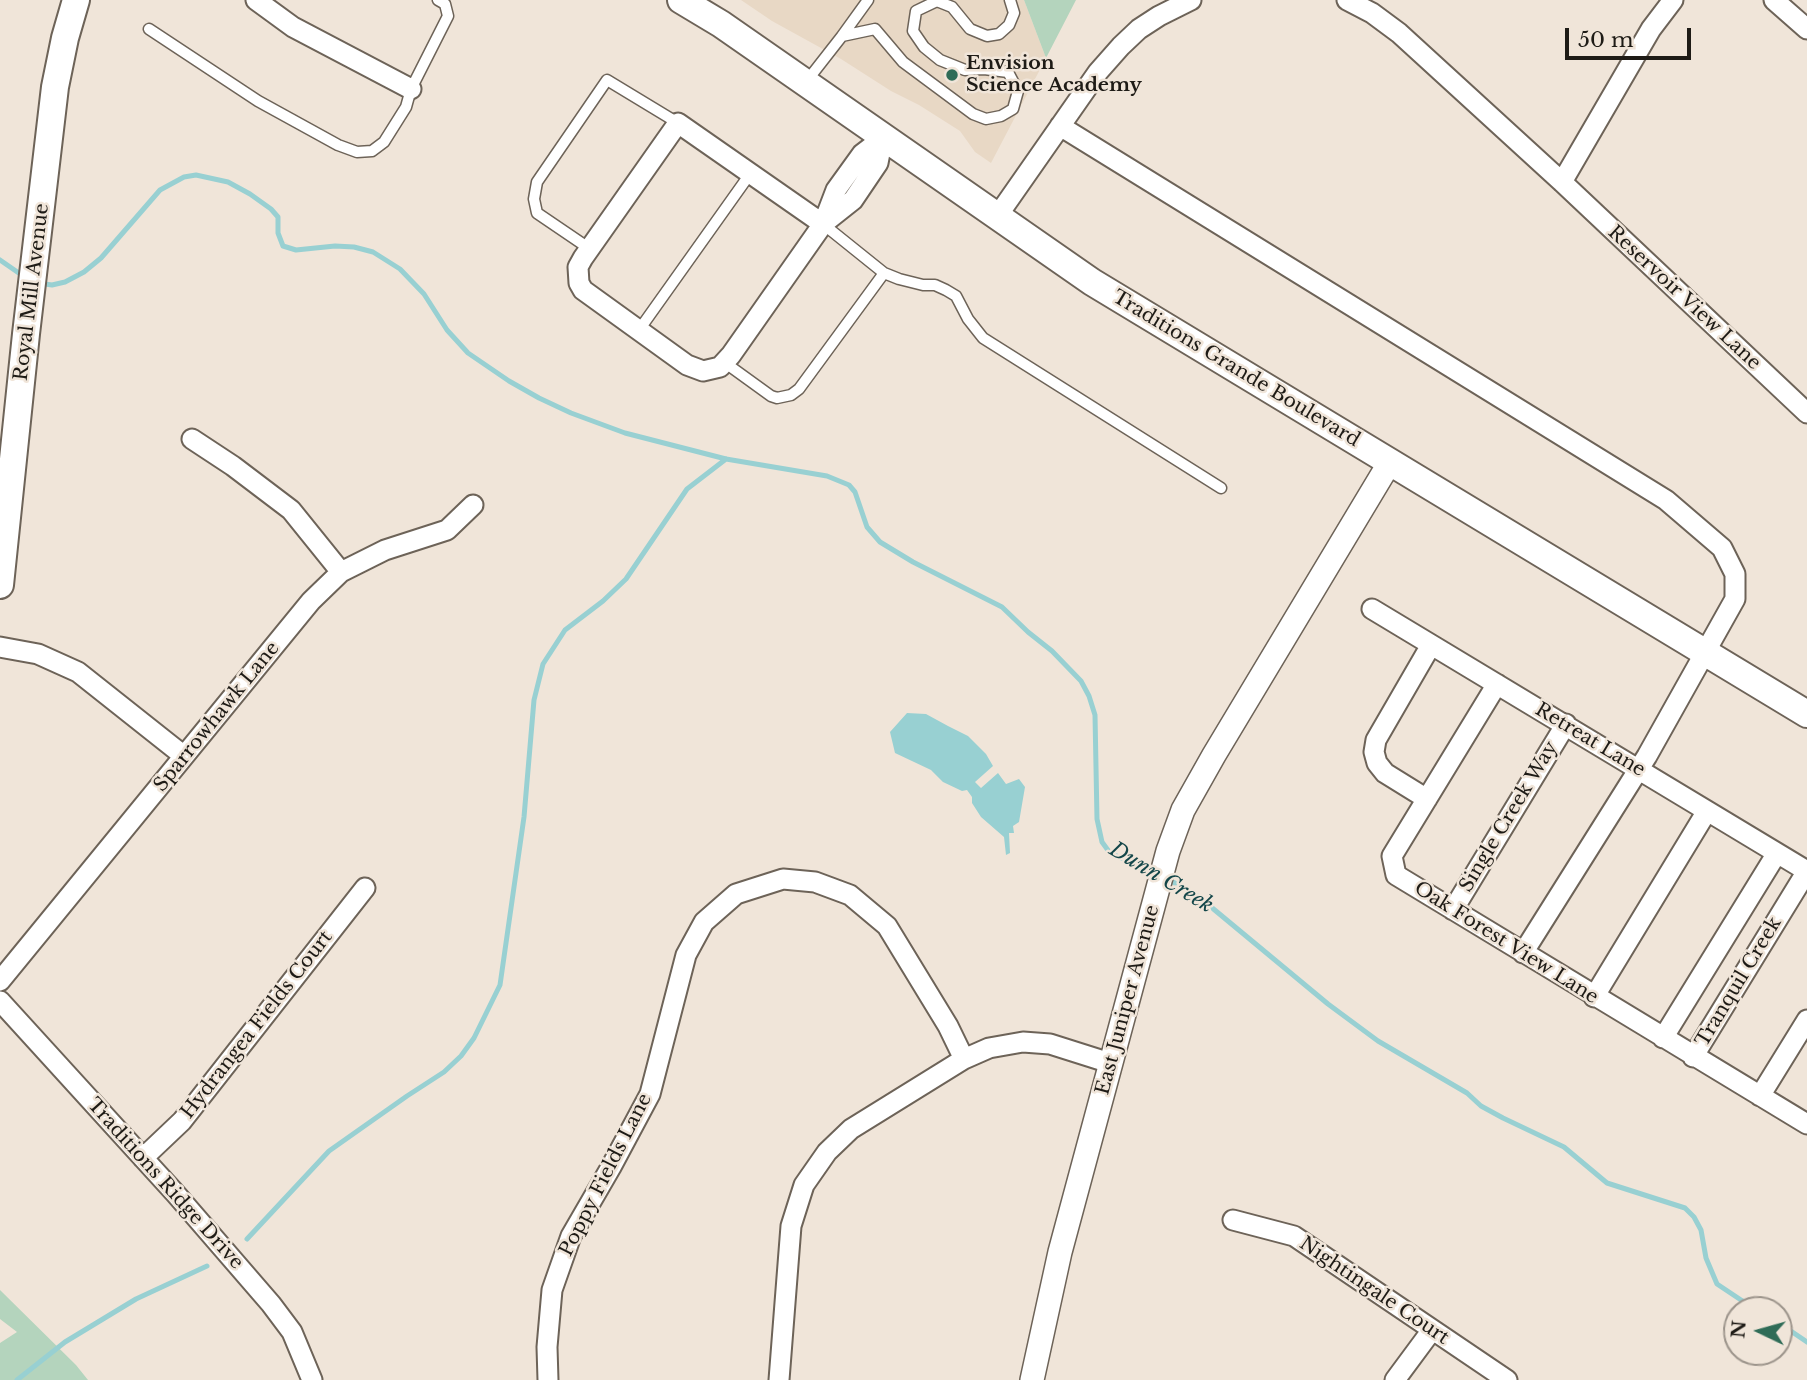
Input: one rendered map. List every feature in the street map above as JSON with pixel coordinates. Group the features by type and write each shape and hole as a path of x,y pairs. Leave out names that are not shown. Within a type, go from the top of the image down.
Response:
{"main road":[{"name":"Royal Mill Avenue","path":"0,585 55,87 76,0"},
{"name":"Traditions Grande Boulevard","path":"681,0 1092,282 1807,714"}],"street":[{"path":"256,0 293,27 411,89"},
{"path":"996,218 1098,72 1121,46 1139,29 1191,0"},
{"name":"Reservoir View Lane","path":"1347,0 1372,13 1399,33 1807,413"},
{"path":"1562,182 1651,29 1673,0"},
{"path":"1774,0 1807,29"},
{"path":"823,223 678,123 578,267 579,283 583,290 695,369 711,370 720,367 823,223 836,190 862,154 883,138"},
{"path":"1060,126 1666,500 1722,548 1735,574 1735,599 1639,769 1523,953"},
{"path":"192,439 291,510 341,572"},
{"name":"East Juniper Avenue","path":"1032,1380 1060,1252 1110,1062 1183,810 1390,462"},
{"name":"Sparrowhawk Lane","path":"0,981 311,601 341,572 385,550 447,530 473,505"},
{"name":"Retreat Lane","path":"1372,609 1807,871"},
{"path":"1426,799 1385,773 1377,763 1374,752 1376,740 1431,645"},
{"path":"0,647 38,654 78,672 184,756"},
{"name":"Oak Forest View Lane","path":"1497,684 1392,856 1396,875 1807,1124"},
{"name":"Single Creek Way","path":"1453,910 1566,724"},
{"path":"1594,997 1707,811"},
{"name":"Tranquil Creek","path":"1663,1038 1776,853"},
{"name":"Tranquil Creek","path":"1693,1057 1807,871"},
{"name":"Poppy Fields Lane","path":"548,1380 547,1347 552,1290 571,1236 649,1094 686,955 704,922 736,894 783,879 815,882 850,895 887,926 948,1026 964,1059"},
{"name":"Hydrangea Fields Court","path":"143,1158 182,1121 365,888"},
{"name":"Traditions Ridge Drive","path":"0,1001 143,1158 285,1323 292,1332 312,1380"},
{"path":"1760,1096 1807,1020"},
{"path":"779,1380 791,1226 804,1185 827,1152 851,1129 964,1059 989,1048 1023,1042 1051,1044 1110,1062"},
{"name":"Nightingale Court","path":"1233,1220 1294,1236 1507,1380"},
{"path":"1395,1380 1432,1329"}],"lane":[{"path":"149,29 258,101 338,145 357,152 372,151 384,142 406,107 411,89 448,16 445,4 438,0"},
{"path":"805,83 867,0"},
{"path":"842,36 875,29 903,62 973,114 986,119 1001,116 1013,109 1018,91 1008,72 965,70 940,60 924,47 913,31 916,11 937,1 952,7 970,29 987,36 999,34 1009,25 1014,13 1010,0"},
{"path":"590,249 537,213 534,199 537,182 607,80 678,123"},
{"path":"639,330 750,174"},
{"path":"823,223 884,272 899,279 935,285 956,296 968,319 983,338 1221,488"},
{"path":"724,362 771,396 777,398 791,395 799,389 884,272"}],"shaded area":[{"name":"Envision Science Academy","path":"741,0 1024,0 1046,58 991,163 975,152 960,131 772,21"}],"green space":[{"path":"1024,0 1076,0 1046,58"},
{"path":"0,1290 88,1380 0,1380 0,1343 17,1332 0,1319"}],"water":[{"path":"907,713 926,714 968,736 986,754 993,766 975,782 981,788 998,773 1006,784 1019,779 1025,787 1019,822 1013,826 1014,833 1009,833 1010,853 1006,855 1004,837 981,817 967,790 962,791 943,782 931,770 895,753 890,732"}],"waterway":[{"path":"38,283 52,285 65,282 84,272 101,258 160,190 184,177 196,175 228,182 250,194 278,217 278,233 283,246 296,250 354,247 373,252 400,269 424,294 447,330 468,353 539,398 625,433 726,459 827,476 849,485 855,492 867,527 880,542 913,562 1002,607 1081,681 1095,715 1097,819 1102,842 1110,853 1157,874"},
{"path":"0,260 26,278"},
{"path":"247,1239 329,1151 444,1072 461,1056 474,1038 500,985 524,817 534,700 543,664 565,630 603,601 626,579 687,489 726,459"},
{"name":"Dunn Creek","path":"1166,878 1199,897 1328,1004 1378,1041 1467,1093 1481,1106 1564,1147 1607,1183 1685,1208 1701,1230 1706,1258 1717,1284 1735,1296"},
{"path":"17,1380 65,1342 136,1299 207,1266"},
{"name":"Dunn Creek","path":"1793,1332 1807,1342"}],"place":[{"name":"Envision Science Academy","path":"952,75"}]}
